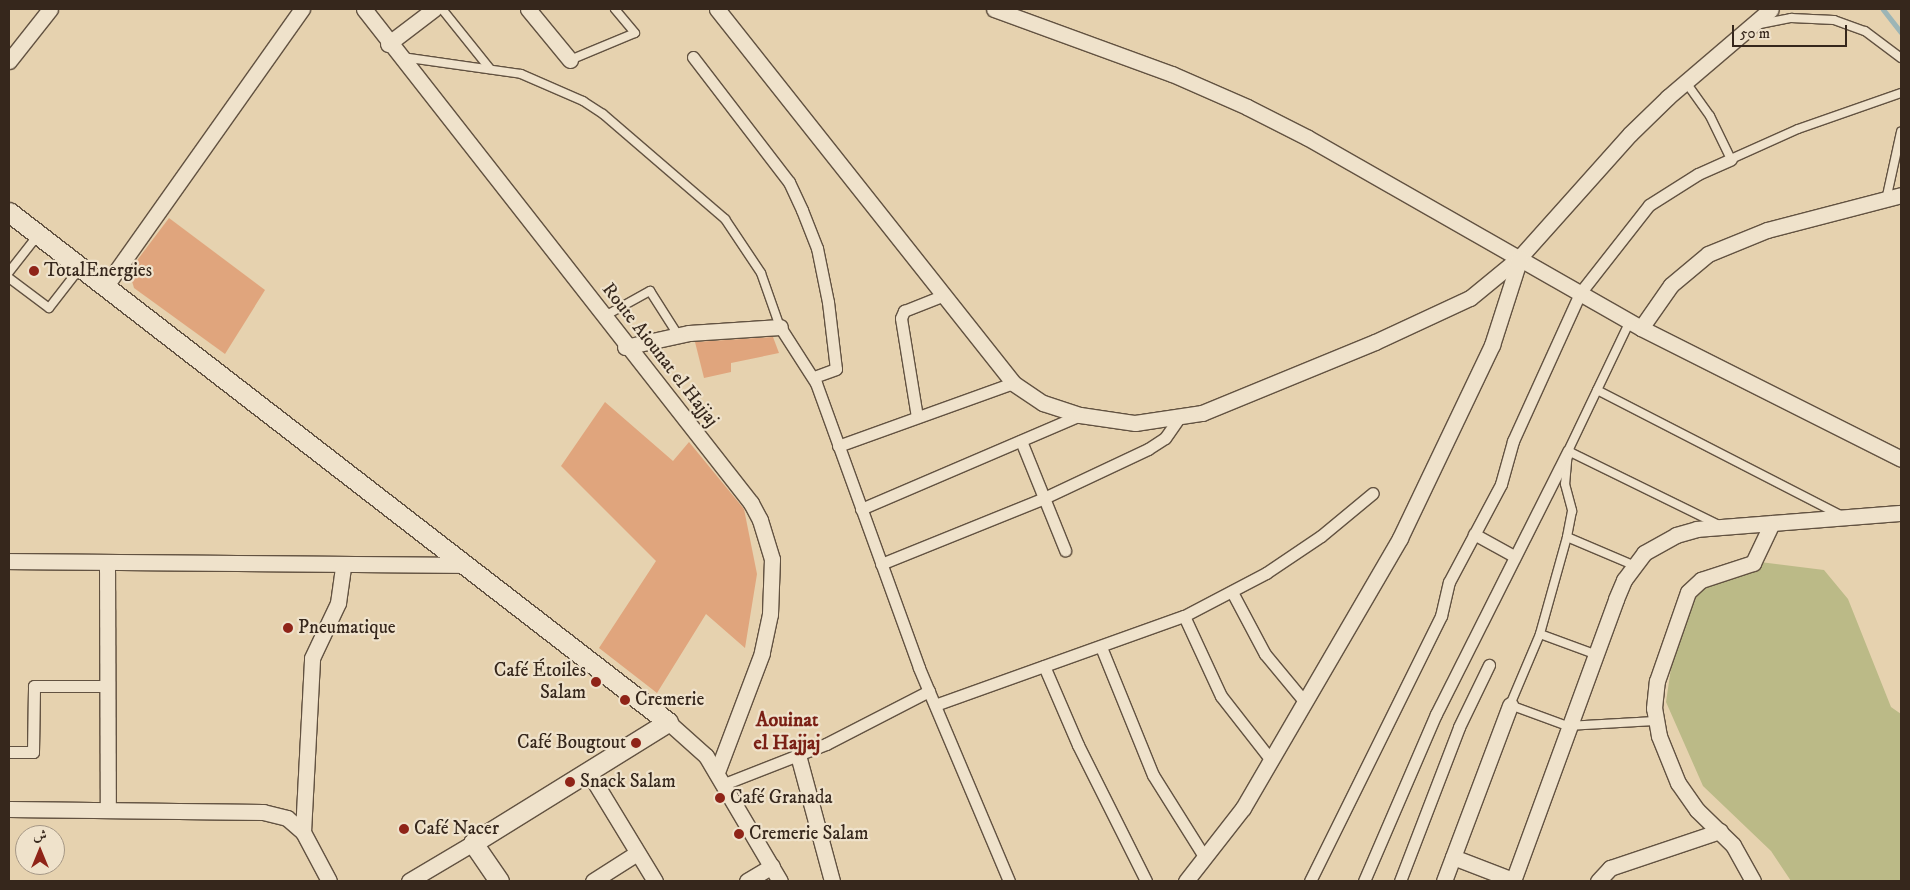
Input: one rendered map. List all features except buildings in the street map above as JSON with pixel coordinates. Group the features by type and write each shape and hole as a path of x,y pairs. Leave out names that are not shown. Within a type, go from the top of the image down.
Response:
{"street":[{"path":"9,61 50,9"},
{"path":"105,287 302,9"},
{"name":"Route Aiounat el Hajjaj","path":"364,9 388,44 604,316 625,347 751,503 768,540 773,590 762,653 721,778"},
{"path":"388,44 434,9"},
{"path":"528,9 570,60"},
{"path":"717,9 942,296 1013,383 1042,402 1080,415 1135,423 1179,418 1202,413 1426,320 1470,298 1520,257 1630,134 1685,81 1771,9"},
{"path":"994,9 1172,74 1247,107 1520,257 1636,324 1901,459"},
{"path":"693,57 789,182 817,248 828,302 836,369 814,377"},
{"path":"1310,881 1441,616 1449,582 1501,484 1513,441 1580,293 1649,205 1698,174 1731,159"},
{"path":"1636,324 1671,285 1708,254 1767,230 1895,197"},
{"path":"9,212 692,742 721,778 780,881"},
{"path":"1186,881 1243,808 1418,503 1492,345 1520,257"},
{"path":"917,417 901,318 904,311 942,296"},
{"path":"625,347 678,335 780,327 814,377 860,509 929,690 1009,881"},
{"path":"838,446 1013,383"},
{"path":"860,509 1080,415"},
{"path":"881,564 1044,498 1154,446 1179,418"},
{"path":"1021,441 1065,550"},
{"path":"1364,881 1434,721 1514,556 1568,452"},
{"path":"935,705 1184,616 1232,592 1300,550 1373,493"},
{"path":"1453,857 1513,881 1594,654 1633,565 1657,544 1676,535 1722,527 1901,513"},
{"path":"1753,881 1720,831 1685,796 1670,769 1655,721 1657,681 1682,602 1701,580 1753,563 1772,523"},
{"path":"1474,534 1514,556"},
{"path":"9,561 343,566 465,565"},
{"path":"107,562 108,809"},
{"path":"303,832 312,658 338,603 343,566"},
{"path":"1232,592 1265,654 1304,701"},
{"path":"1184,616 1221,696 1272,760"},
{"path":"1101,647 1152,775 1204,858"},
{"path":"1044,666 1078,745 1146,881"},
{"path":"1400,881 1459,727 1489,666"},
{"path":"9,752 33,752 34,686 107,686"},
{"path":"721,778 798,755 929,690"},
{"path":"1444,881 1510,705"},
{"path":"409,881 668,722"},
{"path":"798,755 832,881"},
{"path":"588,771 655,881"},
{"path":"9,809 263,812 287,818 303,832 328,881"},
{"path":"1598,881 1610,868 1720,831"},
{"path":"473,843 499,881"},
{"path":"593,881 637,853"},
{"path":"748,881 772,866"}],"lane":[{"path":"442,9 490,69"},
{"path":"570,60 635,33 615,9"},
{"path":"1749,28 1791,18 1834,20 1865,31 1901,58"},
{"path":"398,56 521,74 583,101 639,142 707,201 724,219 761,273 780,327"},
{"path":"1685,81 1710,116 1731,159 1798,129 1901,93"},
{"path":"1895,197 1901,132"},
{"path":"9,272 38,235"},
{"path":"9,278 49,308 80,268"},
{"path":"604,316 650,292 678,335"},
{"path":"1636,324 1597,390 1568,452 1565,484 1572,511 1567,537 1540,634 1510,705 1567,726 1655,721"},
{"path":"1597,390 1808,496 1844,518"},
{"path":"1568,452 1722,527"},
{"path":"1567,537 1633,565"},
{"path":"1540,634 1594,654"}],"shaded area":[{"path":"1752,561 1824,570 1848,599 1891,707 1901,714 1901,881 1791,881 1771,851 1703,786 1666,702 1676,634 1701,578"}],"waterway":[{"path":"1883,9 1901,32"}],"place":[{"name":"TotalEnergies","path":"34,271"},
{"name":"Pneumatique","path":"288,628"},
{"name":"Café Étoiles Salam","path":"596,682"},
{"name":"Cremerie","path":"625,700"},
{"name":"Café Bougtout","path":"636,743"},
{"name":"Snack Salam","path":"570,782"},
{"name":"Café Granada","path":"720,798"},
{"name":"Café Nacer","path":"404,829"},
{"name":"Cremerie Salam","path":"739,834"}],"district":[{"name":"Aouinat el Hajjaj","path":"787,732"}]}
